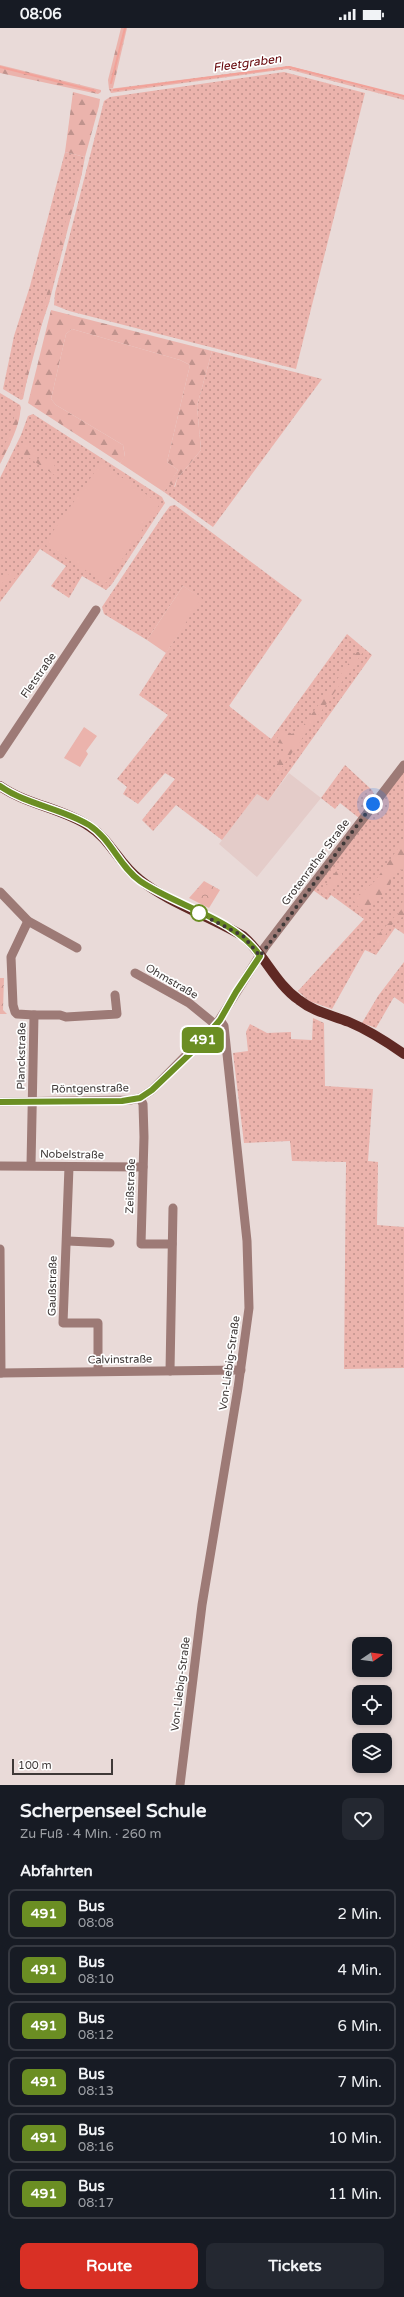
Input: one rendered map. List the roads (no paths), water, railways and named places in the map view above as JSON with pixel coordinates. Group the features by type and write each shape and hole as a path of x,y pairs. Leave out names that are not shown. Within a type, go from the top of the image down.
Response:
{"main road":[{"path":"0,786 48,809 70,815 90,826 104,838 125,866 139,880 243,936 285,988 306,1006 350,1022 404,1054"}],"street":[{"name":"Fletstraße","path":"0,754 96,610"},
{"name":"Grotenrather Straße","path":"260,956 404,765"},
{"path":"0,892 28,921 77,948"},
{"name":"Planckstraße","path":"28,921 13,951 11,974 15,1012 17,1014 34,1015 31,1165"},
{"path":"218,1023 236,992 260,956"},
{"name":"Ohmstraße","path":"135,973 189,1003 218,1023"},
{"path":"34,1015 60,1015 66,1017 116,1014 116,995"},
{"name":"Röntgenstraße","path":"0,1102 122,1101 140,1098 165,1078 218,1023"},
{"name":"Von-Liebig-Straße","path":"180,1785 202,1605 241,1370 249,1308 249,1265 238,1140 224,1026 218,1023"},
{"name":"Zeißstraße","path":"140,1098 143,1104 141,1244 172,1244"},
{"name":"Nobelstraße","path":"0,1166 31,1165 69,1167 143,1167"},
{"name":"Gaußstraße","path":"69,1167 68,1241 65,1252 63,1323 98,1324 98,1371"},
{"path":"170,1371 173,1208"},
{"path":"68,1241 110,1244"},
{"path":"1,1249 1,1373"},
{"name":"Calvinstraße","path":"1,1373 241,1370"}],"waterway":[{"path":"111,83 125,28"},
{"name":"Fleetgraben","path":"0,67 95,91"},
{"name":"Fleetgraben","path":"114,90 289,67 404,96"}]}
